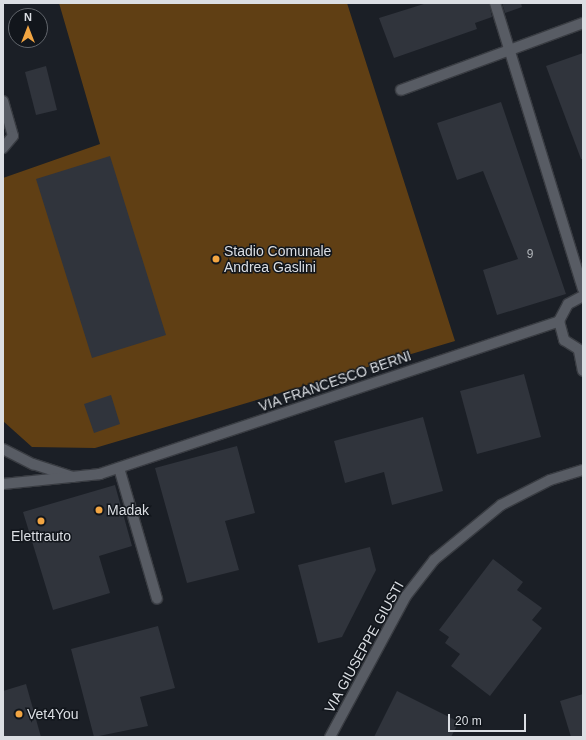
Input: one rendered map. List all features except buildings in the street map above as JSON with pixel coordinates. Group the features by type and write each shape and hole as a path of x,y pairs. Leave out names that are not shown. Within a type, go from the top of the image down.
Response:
{"street":[{"path":"495,3 583,290"},
{"path":"401,90 583,23"},
{"path":"3,101 13,136 3,148"},
{"path":"583,296 568,304 559,321 564,340 581,352 583,371"},
{"name":"VIA FRANCESCO BERNI","path":"3,484 80,478 119,468 559,321"},
{"path":"3,449 32,464 80,478"},
{"path":"119,468 156,599"},
{"name":"VIA GIUSEPPE GIUSTI","path":"330,737 406,596 434,560 501,505 550,480 583,470"}],"shaded area":[{"name":"Stadio Comunale Andrea Gaslini","path":"59,3 347,3 455,341 95,448 32,447 3,421 3,178 100,144"}],"place":[{"name":"Stadio Comunale Andrea Gaslini","path":"216,259"},
{"name":"Madak","path":"99,510"},
{"name":"Elettrauto","path":"41,521"},
{"name":"Vet4You","path":"19,714"}]}
